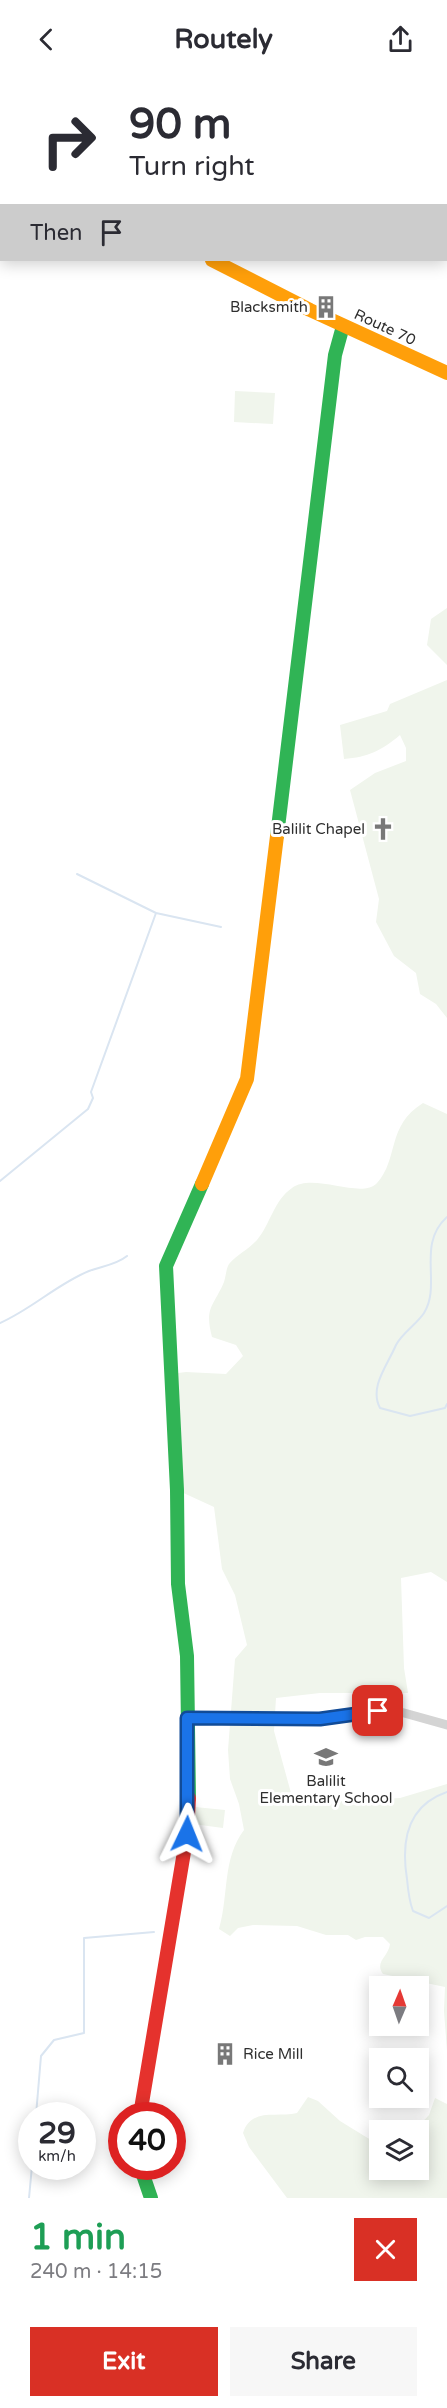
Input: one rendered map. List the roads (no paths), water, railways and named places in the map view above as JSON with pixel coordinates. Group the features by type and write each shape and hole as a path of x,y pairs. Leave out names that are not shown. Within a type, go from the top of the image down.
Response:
{"main road":[{"name":"Route 70","path":"214,261 343,326 447,373"},
{"path":"143,2102 158,1995 187,1834 187,1656 178,1584 177,1490 166,1266 247,1079 335,356 343,326"},
{"path":"145,2180 151,2198"}],"street":[{"path":"187,1718 320,1719 397,1711 447,1725"}],"waterway":[{"path":"74,78 96,78"},
{"path":"101,78 121,78"},
{"path":"0,1181 88,1109 93,1098 91,1092 156,913 77,874"},
{"path":"156,913 221,927"},
{"path":"447,1217 438,1228 433,1240 429,1302 421,1317 396,1345 380,1376 377,1392 380,1408 410,1416 445,1408 447,1404"},
{"path":"0,1323 77,1276 127,1256"},
{"path":"447,1792 433,1798 415,1816 409,1827 405,1852 408,1891 413,1911 429,1918 447,1906"},
{"path":"37,2102 41,2056 54,2040 84,2033 84,1938 154,1932"},
{"path":"29,2198 31,2180"}],"place":[{"name":"Blacksmith","path":"326,307"},
{"name":"Balilit Chapel","path":"383,829"},
{"name":"Balilit Elementary School","path":"326,1757"},
{"name":"Rice Mill","path":"225,2054"}]}
